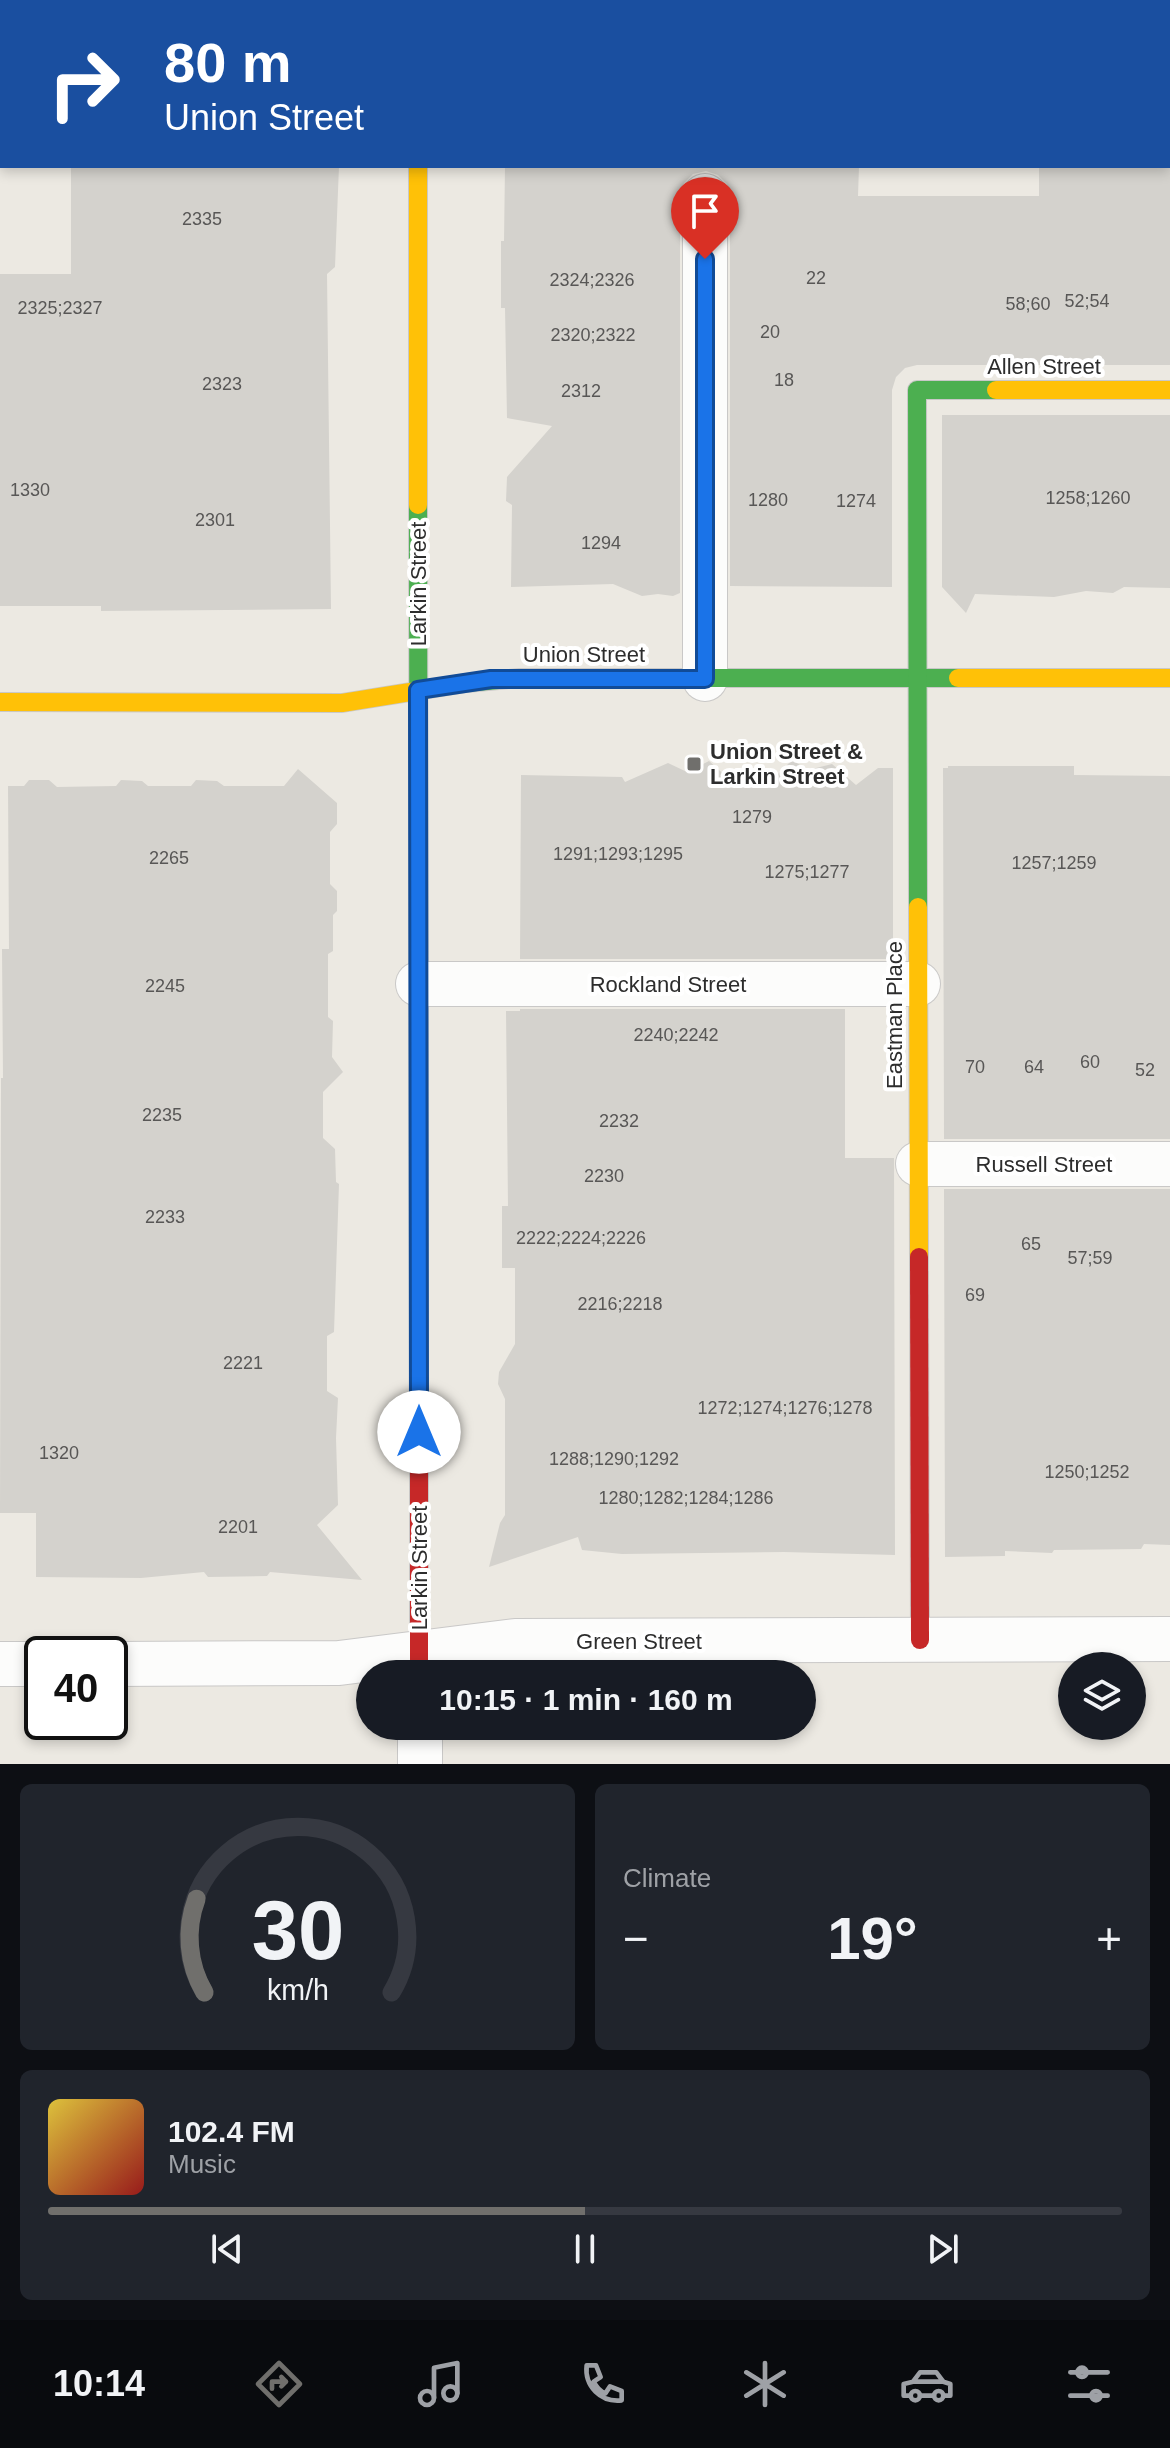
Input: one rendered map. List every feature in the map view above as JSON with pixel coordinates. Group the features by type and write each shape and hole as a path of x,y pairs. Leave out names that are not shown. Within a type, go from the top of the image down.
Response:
{"street":[{"name":"Larkin Street","path":"418,168 419,1660"},
{"path":"705,196 705,679"},
{"name":"Allen Street","path":"917,390 1170,390"},
{"name":"Eastman Place","path":"917,390 920,1640"},
{"name":"Union Street","path":"0,702 342,703 491,679 1170,678"},
{"name":"Rockland Street","path":"418,984 918,984"},
{"name":"Russell Street","path":"918,1164 1170,1164"},
{"name":"Green Street","path":"436,1660 515,1641 1170,1639"},
{"name":"Green Street","path":"128,1664 356,1663"},
{"path":"0,1664 24,1664"},
{"path":"420,1740 420,1764"}],"building":[{"path":"71,168 339,168 335,267 327,274 331,609 101,611 101,606 0,606 0,274 71,274"},
{"path":"505,168 859,168 858,196 1039,196 1039,168 1170,168 1170,365 917,365 905,368 896,377 892,390 892,587 730,586 730,196 727,184 718,175 706,171 693,174 684,183 680,196 680,593 673,596 642,596 613,584 511,587 512,505 506,501 507,477 552,426 507,418 505,308 501,308 501,241 504,241"},
{"path":"942,415 1170,415 1170,588 1124,587 1113,593 1086,591 1054,597 975,594 966,613 942,587"},
{"path":"792,760 808,770 832,764 856,785 878,768 893,768 893,959 520,959 521,775 622,777 625,782 668,763 687,772 709,761 729,779 775,777"},
{"path":"1074,766 1074,775 1170,776 1170,1139 944,1139 943,768"},
{"path":"298,769 337,803 337,824 330,832 330,884 337,891 337,911 333,915 333,951 328,954 328,1017 333,1021 332,1057 343,1072 323,1092 323,1138 335,1149 336,1182 339,1184 334,1332 327,1336 327,1391 338,1398 338,1505 317,1525 362,1580 270,1572 267,1576 208,1577 204,1572 141,1578 36,1577 36,1513 0,1513 2,949 9,949 8,786 24,786 29,780 49,780 57,787 116,786 121,780 142,781 148,786 191,786 196,780 217,781 224,786 284,786"},
{"path":"845,1009 845,1158 894,1158 895,1555 784,1552 622,1554 582,1550 578,1537 489,1567 500,1523 505,1515 505,1399 498,1384 499,1372 515,1344 515,1268 502,1268 502,1206 508,1206 506,1011"},
{"path":"944,1189 1170,1189 1170,1545 1144,1544 1141,1549 1054,1550 1052,1553 1005,1551 1005,1556 945,1557"}],"traffic: fast":[{"path":"918,907 917,390 996,390"},
{"path":"418,505 419,1248"},
{"path":"466,683 520,678 958,678"}],"traffic: slow":[{"path":"418,168 418,505"},
{"path":"996,390 1170,390"},
{"path":"958,678 1170,678"},
{"path":"0,702 342,703 466,683"},
{"path":"918,907 919,1257"}],"traffic: jam":[{"path":"419,1248 419,1660"},
{"path":"919,1257 920,1640"}],"place":[{"name":"Union Street & Larkin Street","path":"694,764"}],"route":[{"path":"419,1432 418,690 491,679 705,679 705,259"}]}
